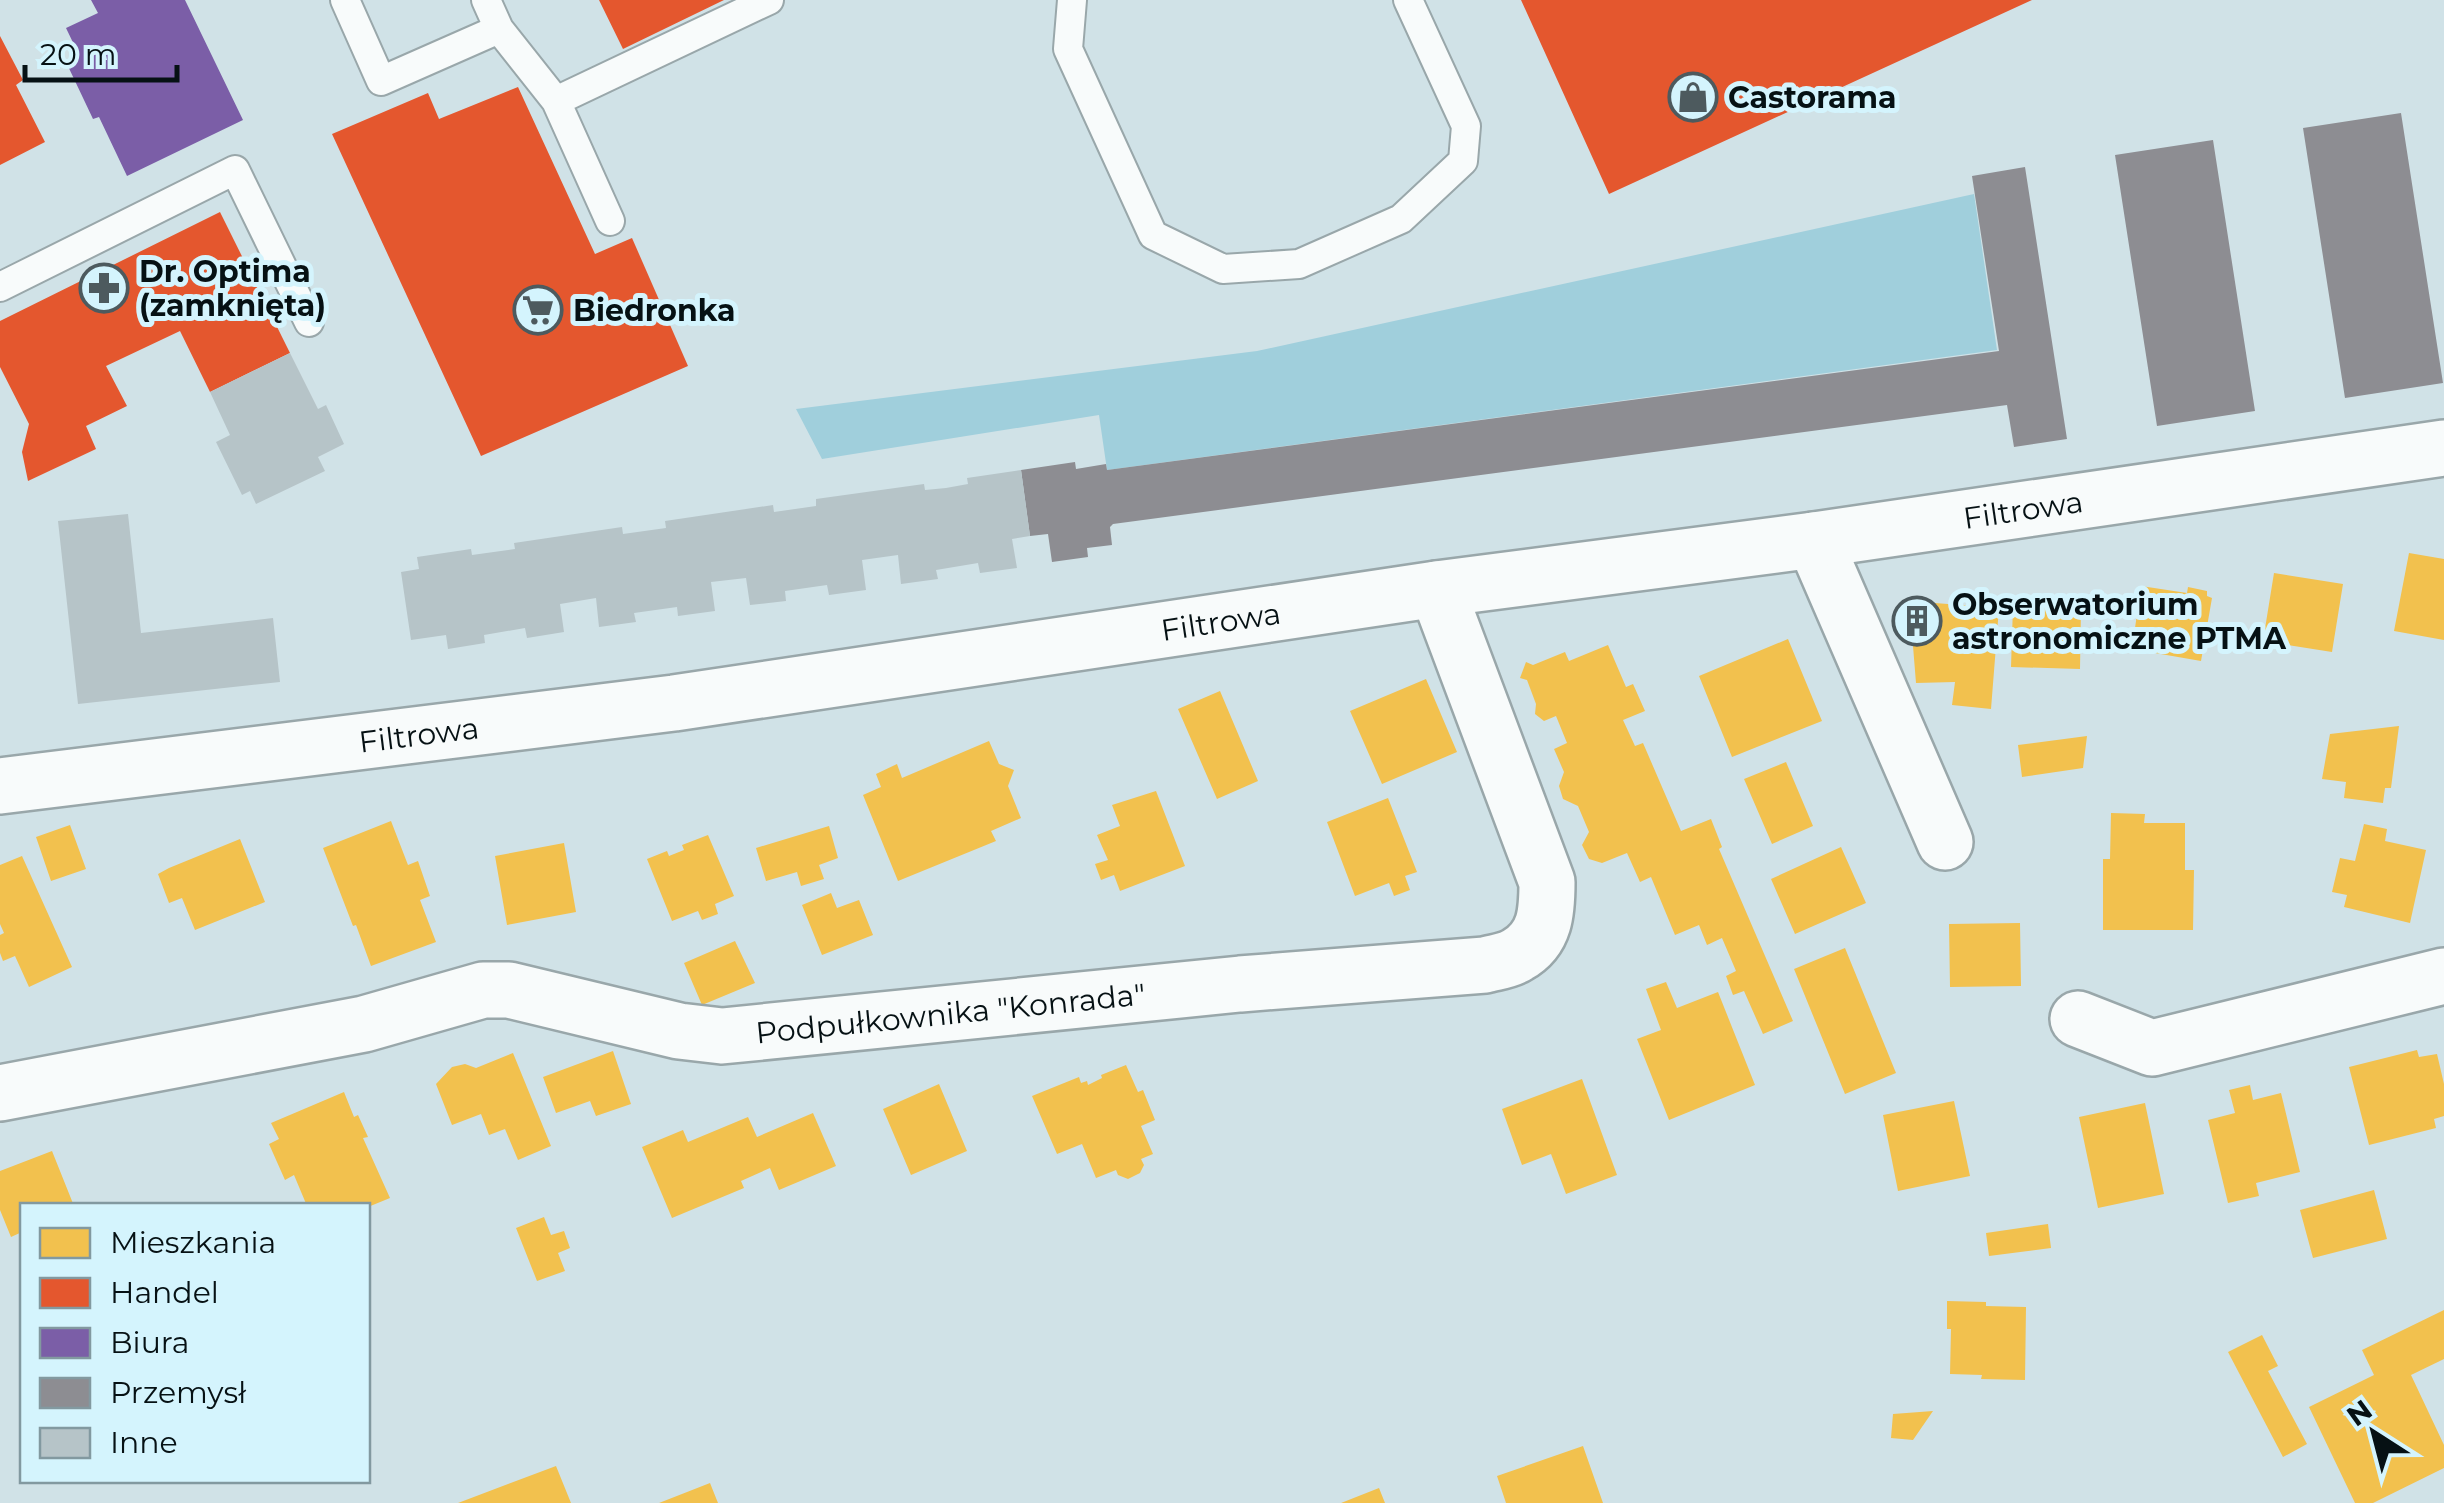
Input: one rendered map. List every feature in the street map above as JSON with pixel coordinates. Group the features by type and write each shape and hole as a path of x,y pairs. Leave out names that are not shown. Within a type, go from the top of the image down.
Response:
{"street":[{"name":"Filtrowa","path":"0,786 674,703 1437,589 1814,540 2444,448"},
{"path":"1814,540 1944,842"},
{"name":"Podpułkownika \"Konrada\"","path":"0,1093 364,1024 483,990 509,990 679,1031 722,1036 1240,984 1485,966 1517,956 1539,936 1548,912 1547,882 1437,589"},
{"path":"2078,1018 2152,1048 2444,976"}],"lane":[{"path":"344,0 380,82 499,29"},
{"path":"486,0 499,29 556,102 610,222"},
{"path":"556,102 769,0"},
{"path":"1072,0 1068,48 1154,235 1223,269 1299,264 1401,219 1463,161 1466,126 1408,0"},
{"path":"0,287 235,170 309,322"}],"shaded area":[{"path":"1974,194 1997,350 1107,470 1099,415 822,459 796,409 1257,351"}],"building: Mieszkania":[{"path":"2409,553 2444,559 2444,640 2394,631"},
{"path":"2274,573 2343,584 2332,652 2263,641"},
{"path":"2141,586 2187,593 2188,587 2207,591 2212,598 2201,661 2132,649"},
{"path":"1921,596 1935,603 1999,608 1991,709 1952,705 1955,682 1916,683 1913,646 1900,639 1893,625 1895,609 1906,599"},
{"path":"2013,606 2081,607 2080,669 2011,667"},
{"path":"1788,639 1822,721 1732,757 1699,676"},
{"path":"1608,645 1626,687 1633,684 1645,711 1623,720 1635,746 1643,743 1681,831 1711,819 1722,847 1719,849 1793,1021 1763,1034 1744,991 1733,995 1726,976 1736,971 1722,938 1707,945 1699,925 1675,935 1651,877 1640,882 1627,853 1602,863 1589,859 1582,845 1589,832 1578,806 1563,799 1559,786 1564,772 1554,749 1567,743 1556,716 1544,721 1535,714 1536,704 1527,680 1520,678 1526,662 1533,665 1565,652 1569,661"},
{"path":"1426,679 1457,752 1382,784 1350,711"},
{"path":"1220,691 1258,781 1217,799 1178,709"},
{"path":"2399,726 2391,788 2385,788 2383,803 2344,798 2346,782 2322,779 2330,734"},
{"path":"2087,736 2083,768 2022,777 2018,745"},
{"path":"989,741 999,764 1014,770 1008,786 1021,818 991,831 996,841 898,881 863,795 881,787 876,774 897,764 902,778"},
{"path":"1786,762 1813,826 1772,844 1744,779"},
{"path":"1156,791 1185,866 1120,891 1114,875 1101,880 1095,864 1108,860 1097,835 1120,826 1112,805"},
{"path":"1388,798 1417,872 1405,876 1410,890 1394,896 1389,883 1355,896 1327,822"},
{"path":"2111,813 2145,814 2144,823 2185,823 2185,870 2194,870 2193,930 2103,930 2103,859 2110,859"},
{"path":"391,821 408,865 418,861 430,896 420,900 436,942 371,966 323,848"},
{"path":"2364,824 2387,829 2385,841 2426,850 2410,923 2344,907 2347,895 2332,892 2340,858 2355,861"},
{"path":"70,825 86,869 51,881 36,837"},
{"path":"829,826 838,858 819,865 824,879 801,886 797,872 766,881 756,848"},
{"path":"708,835 734,896 715,904 718,914 702,920 698,911 672,921 647,859 667,851 669,856 684,850 682,845"},
{"path":"240,839 265,902 195,930 182,898 169,903 158,874"},
{"path":"564,843 576,912 507,925 495,856"},
{"path":"1841,847 1866,903 1795,934 1771,879"},
{"path":"22,856 72,967 29,987 15,956 3,961 0,953 0,935 4,933 0,924 0,865"},
{"path":"831,893 837,908 859,900 873,935 822,955 802,905"},
{"path":"2020,923 2021,986 1950,987 1949,924"},
{"path":"735,941 755,983 702,1005 684,963"},
{"path":"1845,948 1896,1073 1845,1094 1794,969"},
{"path":"1666,982 1677,1008 1718,992 1755,1085 1669,1120 1637,1039 1661,1030 1646,989"},
{"path":"2417,1050 2419,1057 2437,1054 2444,1084 2444,1116 2434,1119 2436,1128 2369,1145 2349,1067"},
{"path":"613,1051 631,1104 596,1116 590,1101 556,1113 543,1077"},
{"path":"513,1053 551,1146 518,1160 505,1129 489,1135 481,1114 452,1125 436,1084 452,1067 465,1064 476,1068"},
{"path":"1126,1065 1138,1092 1143,1090 1155,1120 1141,1126 1153,1154 1141,1159 1144,1165 1140,1173 1128,1179 1116,1170 1096,1178 1082,1144 1057,1154 1032,1096 1079,1077 1081,1083 1087,1081 1088,1085"},
{"path":"1582,1079 1617,1175 1566,1194 1551,1154 1522,1165 1502,1109"},
{"path":"939,1084 967,1151 911,1175 883,1109"},
{"path":"2250,1085 2253,1100 2281,1093 2300,1172 2256,1183 2259,1196 2228,1203 2208,1120 2235,1113 2229,1090"},
{"path":"344,1092 368,1137 363,1138 390,1198 370,1206 370,1203 306,1203 294,1175 285,1180 269,1144 279,1139 271,1123"},
{"path":"1954,1101 1970,1176 1898,1191 1883,1115"},
{"path":"2145,1103 2164,1194 2098,1208 2079,1117"},
{"path":"813,1113 836,1166 779,1190 770,1168 741,1181 744,1188 672,1218 642,1147 683,1130 688,1142 748,1117 757,1137"},
{"path":"52,1151 73,1203 20,1203 20,1233 11,1237 0,1210 0,1171"},
{"path":"2374,1190 2387,1239 2313,1258 2300,1210"},
{"path":"544,1217 551,1235 564,1231 570,1248 558,1253 565,1271 537,1281 516,1228"},
{"path":"2048,1224 2051,1248 1989,1256 1986,1233"},
{"path":"1947,1301 2026,1307 2025,1380 1950,1374"},
{"path":"2444,1310 2444,1359 2411,1375 2444,1445 2444,1468 2373,1503 2355,1503 2309,1407 2374,1375 2362,1350"},
{"path":"2262,1335 2278,1366 2268,1371 2307,1444 2283,1457 2228,1352"},
{"path":"1933,1411 1913,1440 1891,1438 1893,1414"},
{"path":"1583,1446 1603,1503 1506,1503 1497,1476"},
{"path":"556,1466 571,1503 458,1503"},
{"path":"710,1483 718,1503 659,1503"},
{"path":"1379,1488 1385,1503 1341,1503"}],"building: Handel":[{"path":"599,0 724,0 623,49"},
{"name":"Castorama","path":"1521,0 2032,0 1609,194"},
{"path":"0,36 23,80 16,85 45,142 0,165"},
{"name":"Biedronka","path":"518,87 595,254 632,238 688,366 481,456 332,134 428,93 439,119"},
{"path":"220,212 290,353 210,392 180,331 106,366 127,406 86,426 96,449 28,481 22,452 29,424 0,367 0,321"}],"building: Biura":[{"path":"91,0 185,0 243,120 127,176 99,117 93,119 66,62 79,55 66,28 98,13"}],"building: Przemysł":[{"path":"2401,113 2443,383 2345,398 2303,128"},
{"path":"2213,140 2255,411 2157,426 2115,155"},
{"path":"2025,167 2067,439 2014,447 2007,405 1113,524 1112,545 1087,548 1088,557 1052,562 1048,534 1030,536 1021,470 1075,462 1076,469 1106,464 1107,470 1999,351 1972,176"}],"building: Inne":[{"path":"290,353 318,409 326,405 344,444 318,457 325,471 256,504 250,491 242,495 216,442 230,435 210,392"},
{"path":"1021,470 1030,536 1012,539 1017,568 980,573 978,563 936,570 938,579 901,584 898,555 862,560 866,590 829,595 827,585 785,591 786,601 750,605 746,578 711,582 715,611 678,616 677,607 634,613 636,622 599,627 596,598 560,604 564,632 527,638 525,628 484,635 485,643 448,649 446,635 411,640 401,572 419,569 417,557 471,549 472,555 515,549 514,543 622,527 623,534 666,528 665,521 773,505 774,512 816,506 816,499 924,484 925,490 946,488 968,484 967,478"},
{"path":"128,514 141,633 273,618 280,682 78,704 58,521"}],"place":[{"name":"Castorama","path":"1693,97"},
{"name":"Dr. Optima (zamknięta)","path":"104,288"},
{"name":"Biedronka","path":"538,310"},
{"name":"Obserwatorium astronomiczne PTMA","path":"1917,621"}]}
